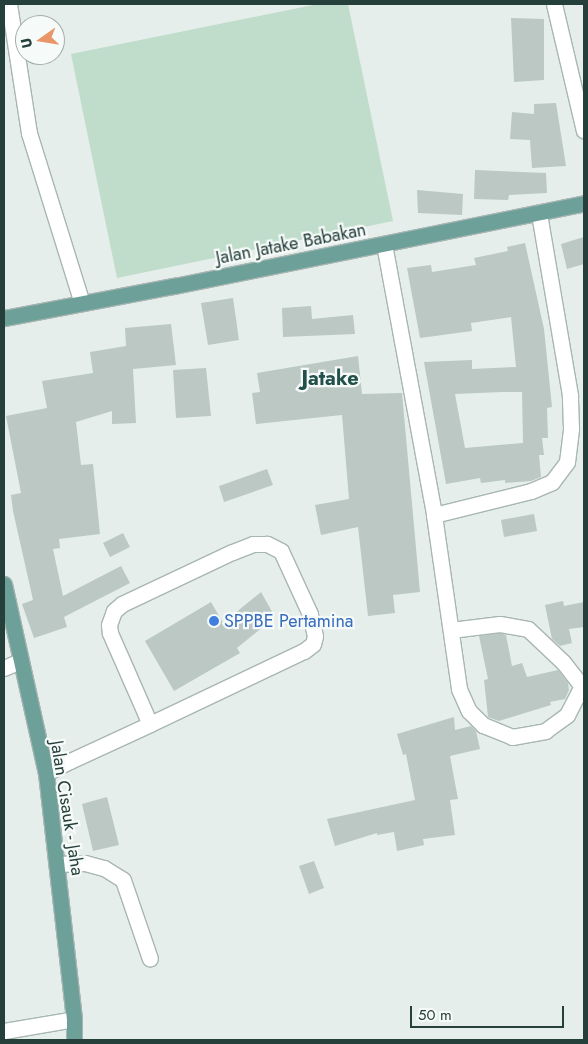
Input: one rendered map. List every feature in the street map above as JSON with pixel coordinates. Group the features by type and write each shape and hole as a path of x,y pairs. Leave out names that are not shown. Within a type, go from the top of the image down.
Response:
{"main road":[{"name":"Jalan Jatake Babakan","path":"4,318 584,203"},
{"name":"Jalan Cisauk - Jaha","path":"4,584 46,773 74,1019 74,1040"}],"street":[{"path":"9,4 29,133 82,303"},
{"path":"554,4 584,131"},
{"path":"434,514 531,491 552,482 567,462 571,428 570,395 539,213"},
{"path":"384,244 434,514 459,689 469,711 483,725 512,737 545,731 567,715 583,684 528,629 500,624 451,630"},
{"path":"46,773 304,652 313,644 315,636 310,614 281,551 267,544 253,544 239,549 122,604 110,616 110,633 150,724"},
{"path":"4,668 20,661"},
{"path":"57,864 85,863 104,868 123,880 150,959"},
{"path":"4,1031 74,1019"}],"green space":[{"path":"318,4 348,4 393,221 117,278 71,54"}],"building":[{"path":"511,18 544,19 544,80 514,82"},
{"path":"556,103 566,166 532,168 530,140 510,139 512,112 534,114 534,104"},
{"path":"475,170 546,173 547,193 509,195 508,200 474,199"},
{"path":"417,190 463,194 462,215 418,213"},
{"path":"584,237 584,264 567,269 561,244"},
{"path":"525,243 544,329 552,407 547,408 548,438 542,438 544,455 539,455 541,477 531,481 505,483 505,480 481,483 480,478 446,484 424,362 472,360 472,369 516,367 511,317 471,323 472,331 420,338 407,268 431,265 432,272 476,265 474,258 508,251 507,247","holes":["522,392 523,443 465,448 455,394"]},
{"path":"233,298 239,340 208,345 201,303"},
{"path":"311,306 312,319 353,315 355,334 283,337 282,308"},
{"path":"171,324 176,365 133,369 136,423 112,424 112,411 76,422 81,465 93,464 100,534 59,539 60,548 53,549 63,596 121,566 130,583 64,617 67,627 34,638 22,604 33,600 13,511 11,495 21,493 6,416 47,408 42,381 93,373 90,352 126,346 125,328"},
{"path":"358,356 362,394 402,393 420,592 393,595 395,613 368,616 358,527 321,535 315,505 349,499 342,415 256,424 252,393 260,392 257,373"},
{"path":"206,368 211,416 176,418 173,370"},
{"path":"267,469 273,485 224,502 219,486"},
{"path":"534,514 537,531 504,537 501,520"},
{"path":"123,533 130,547 110,557 103,543"},
{"path":"261,592 275,617 237,648 240,653 174,691 145,641 211,602 223,623"},
{"path":"563,601 564,606 584,602 584,627 569,629 572,643 560,646 552,639 545,605"},
{"path":"500,633 506,635 512,666 522,663 527,677 558,670 568,683 569,690 565,699 550,702 551,705 499,721 488,717 484,680 488,679 479,636"},
{"path":"454,717 455,730 471,726 476,731 480,749 450,756 458,799 450,800 455,835 423,839 424,845 397,851 394,832 377,835 377,833 335,846 327,819 415,800 406,754 403,755 397,734"},
{"path":"107,797 119,845 93,851 82,804"},
{"path":"314,861 324,888 309,894 299,866"}],"place":[{"name":"SPPBE Pertamina","path":"214,621"}],"district":[{"name":"Jatake","path":"330,378"}]}
